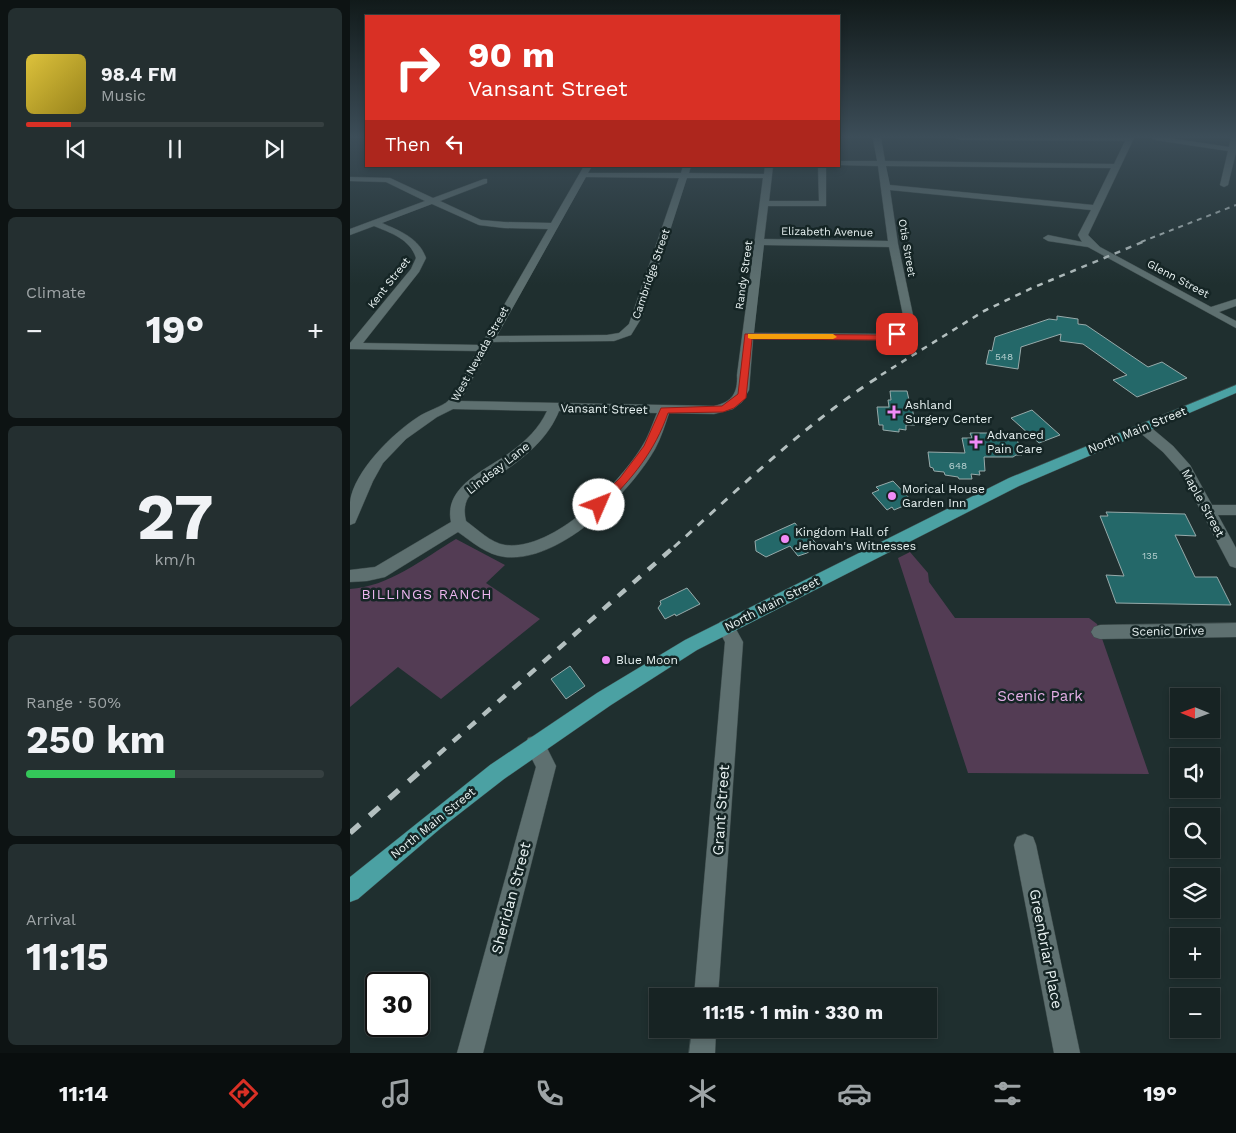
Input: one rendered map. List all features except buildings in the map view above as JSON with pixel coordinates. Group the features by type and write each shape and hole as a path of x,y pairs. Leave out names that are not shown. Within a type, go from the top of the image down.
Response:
{"main road":[{"name":"North Main Street","path":"350,891 434,821 535,745 611,694 691,645 1014,482 1236,389"}],"street":[{"path":"402,187 470,219 486,223 554,226"},
{"path":"350,232 468,187"},
{"name":"West Nevada Street","path":"350,519 378,459 414,427 440,410 452,406 486,343 576,187"},
{"name":"Cambridge Street","path":"352,346 613,339 628,334 632,330 637,317 681,187"},
{"name":"Randy Street","path":"745,386 744,375 748,336 767,187"},
{"path":"765,203 823,204 823,187"},
{"name":"Otis Street","path":"748,336 889,337 903,331 908,326 909,320 893,244 886,187"},
{"path":"887,187 1095,208"},
{"path":"1048,238 1085,245 1087,241 1083,235 1105,187"},
{"name":"Kent Street","path":"352,346 416,270 421,258 418,250 408,239 374,223"},
{"name":"Glenn Street","path":"1087,241 1108,255 1236,325"},
{"name":"Elizabeth Avenue","path":"761,242 893,244"},
{"path":"1211,311 1236,302"},
{"name":"Vansant Street","path":"452,406 554,409 723,409 740,399 745,386"},
{"name":"Lindsay Lane","path":"459,524 457,511 460,498 464,492 524,449 540,432 554,409"},
{"path":"350,576 380,572 459,524 495,548 514,552 538,548 590,513 624,481 648,448 664,410"},
{"name":"Maple Street","path":"1143,428 1185,468 1236,562"},
{"path":"1208,510 1236,510"},
{"name":"Grant Street","path":"707,988 734,642 726,627"},
{"name":"Scenic Drive","path":"1100,632 1236,630"},
{"name":"Sheridan Street","path":"470,1053 546,766 535,745"},
{"name":"Greenbriar Place","path":"1025,845 1067,1053"},
{"path":"702,1053 703,1038"}],"green space":[{"path":"456,539 505,565 486,583 540,619 441,699 398,667 350,707 350,589 364,587 392,578"},
{"name":"Scenic Park","path":"910,552 928,573 929,582 955,618 1089,618 1097,624 1149,774 968,773 898,558"}],"railway":[{"path":"1141,242 1236,205"},
{"path":"881,375 984,311 1032,288 1145,241"},
{"path":"674,547 801,434 883,374"},
{"path":"423,768 675,546"},
{"path":"350,833 425,767"}],"slow traffic":[{"path":"751,336 833,337"}],"place":[{"name":"Ashland Surgery Center","path":"894,412"},
{"name":"Advanced Pain Care","path":"976,442"},
{"name":"Morical House Garden Inn","path":"892,496"},
{"name":"Kingdom Hall of Jehovah's Witnesses","path":"785,539"},
{"name":"Blue Moon","path":"606,660"}],"district":[{"name":"BILLINGS RANCH","path":"427,594"}],"route":[{"path":"599,505 624,481 638,463 656,432 664,410 723,409 740,399 745,386 744,375 748,336 889,337 897,334"}]}
